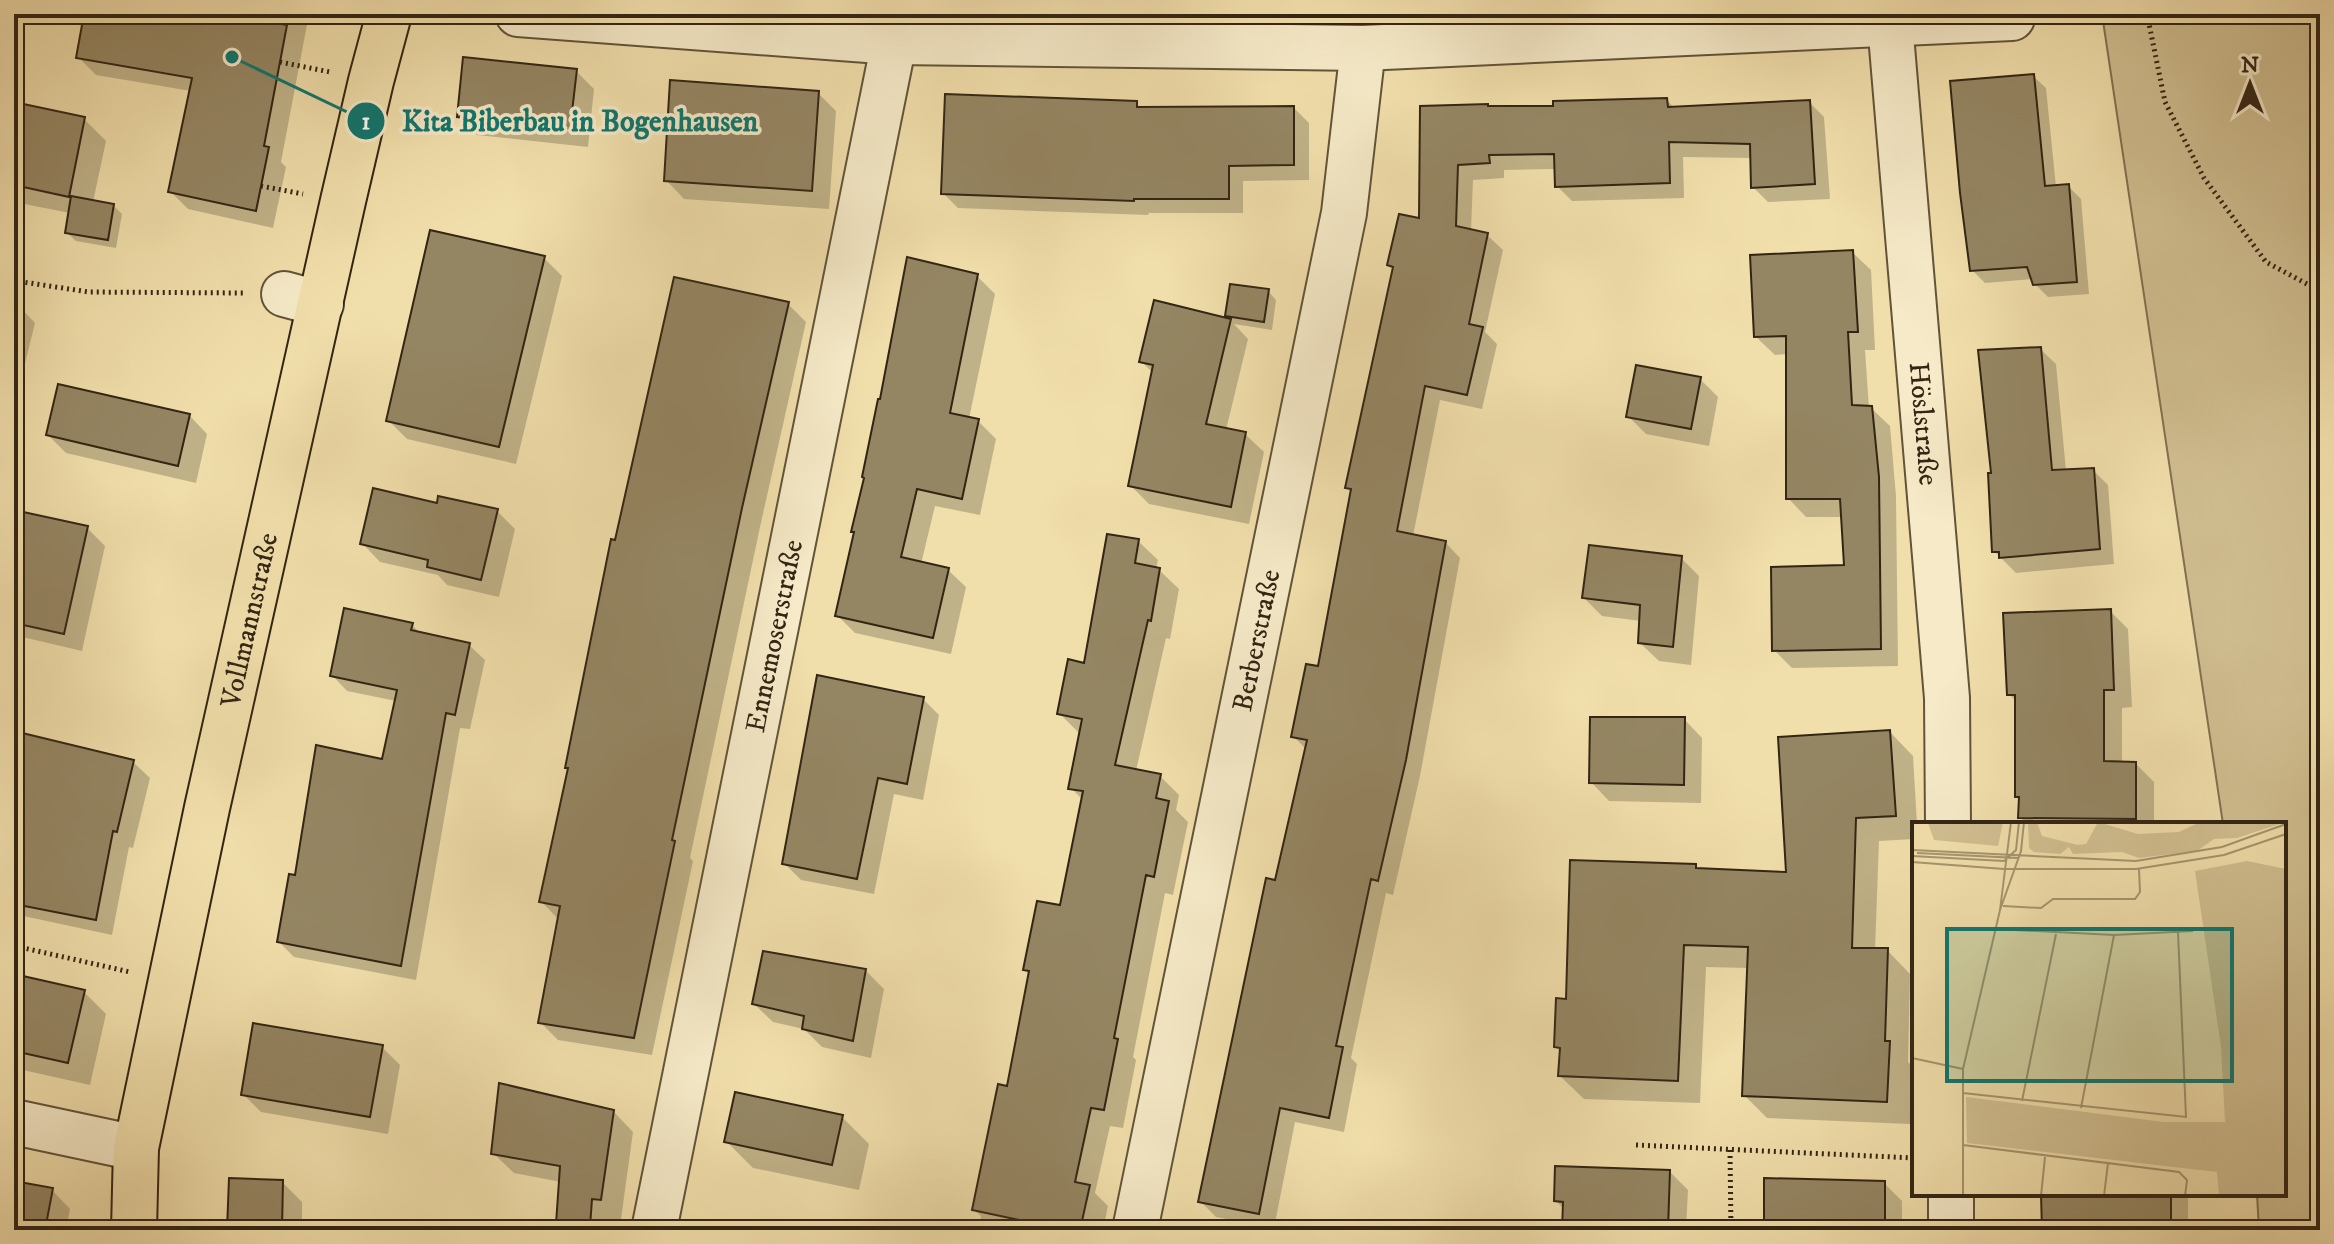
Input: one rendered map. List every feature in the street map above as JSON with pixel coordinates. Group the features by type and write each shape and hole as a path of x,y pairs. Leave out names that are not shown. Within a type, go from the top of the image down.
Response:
{"main road":[{"name":"Vollmannstraße","path":"134,1230 136,1148 207,808 302,299 368,96 389,14"}],"street":[{"path":"518,14 894,42 1363,48 2012,18"},
{"name":"Höslstraße","path":"1890,23 1947,698 1948,822"},
{"name":"Ennemoserstraße","path":"654,1230 894,42"},
{"name":"Berberstraße","path":"1135,1230 1344,213 1363,48"},
{"path":"14,1122 136,1148"},
{"path":"1951,1196 1951,1230"}],"path":[{"path":"2147,14 2165,102 2204,178 2266,262 2320,291"},
{"path":"280,62 332,72"},
{"path":"261,186 306,195"},
{"path":"14,279 89,292 302,299"},
{"path":"15,946 135,973"},
{"path":"1636,1145 1912,1158"},
{"path":"1730,1150 1731,1230"}],"shaded area":[{"path":"2102,14 2320,14 2320,1230 2259,1230 2257,1196 2286,1196 2286,822 2223,822"}],"building":[{"path":"84,14 226,14 287,25 264,146 269,147 256,211 168,192 192,78 76,58"},
{"path":"463,57 577,69 570,129 457,117"},
{"path":"2034,74 2045,186 2069,184 2077,282 2033,285 2027,267 1970,271 1950,81"},
{"path":"670,80 819,91 812,191 664,181"},
{"path":"945,94 1137,101 1137,107 1294,106 1294,165 1229,166 1229,199 1134,201 941,194"},
{"path":"1667,98 1668,107 1810,100 1815,184 1751,188 1750,144 1669,142 1670,183 1555,187 1554,154 1489,155 1490,163 1458,165 1456,226 1488,233 1469,324 1483,327 1467,395 1425,386 1397,531 1446,541 1406,760 1378,881 1371,879 1336,1046 1343,1047 1329,1118 1280,1108 1259,1214 1198,1202 1266,878 1275,880 1307,740 1291,737 1306,664 1318,666 1351,489 1345,488 1393,267 1387,265 1399,214 1419,218 1420,106 1553,106 1553,101"},
{"path":"14,102 85,117 69,197 14,185"},
{"path":"71,196 114,204 108,240 65,233"},
{"path":"430,230 545,256 499,447 386,421"},
{"path":"1853,250 1858,332 1848,332 1852,405 1872,406 1879,477 1881,649 1772,651 1771,567 1844,565 1840,499 1786,499 1786,336 1754,337 1750,255"},
{"path":"907,257 978,274 950,413 979,419 962,499 917,489 901,557 949,568 933,638 835,616"},
{"path":"674,277 789,302 672,840 675,841 634,1038 538,1023 560,906 539,902 611,539 615,540"},
{"path":"1230,284 1269,289 1264,322 1225,316"},
{"path":"1154,300 1231,319 1206,424 1246,432 1231,507 1128,486 1153,365 1139,362"},
{"path":"2041,347 2052,470 2094,468 2100,549 1999,558 1999,552 1992,552 1988,473 1991,473 1978,350"},
{"path":"1636,365 1701,377 1691,429 1626,417"},
{"path":"58,384 190,414 178,466 46,435"},
{"path":"373,488 437,503 438,496 498,509 481,580 427,567 428,560 360,544"},
{"path":"14,510 88,526 64,634 14,623"},
{"path":"1107,534 1139,539 1135,563 1160,568 1151,621 1148,620 1115,765 1161,774 1156,798 1169,801 1154,877 1146,875 1114,1038 1118,1039 1104,1110 1091,1108 1075,1182 1090,1185 1080,1230 1067,1230 972,1210 998,1084 1007,1086 1029,971 1023,970 1037,901 1060,905 1083,791 1068,789 1082,719 1057,714 1068,659 1084,663"},
{"path":"1589,545 1682,556 1673,647 1638,643 1640,605 1582,598"},
{"path":"344,608 413,623 411,630 470,643 455,715 446,713 401,966 277,942 289,874 295,875 316,745 382,759 397,690 330,676"},
{"path":"2111,609 2114,690 2104,690 2104,761 2136,762 2136,819 2018,818 2019,797 2015,797 2015,695 2007,695 2003,613"},
{"path":"817,675 924,697 907,784 878,778 857,879 782,864"},
{"path":"1590,717 1685,717 1684,785 1589,783"},
{"path":"1890,730 1896,816 1856,818 1852,948 1888,948 1885,1041 1890,1041 1887,1102 1742,1096 1748,947 1684,945 1678,1081 1558,1076 1560,1048 1554,1047 1556,998 1566,999 1570,860 1696,864 1696,868 1786,872 1778,737"},
{"path":"14,731 134,760 117,832 113,831 96,920 14,904"},
{"path":"763,951 866,969 853,1041 802,1029 804,1016 752,1004"},
{"path":"14,974 85,990 68,1063 14,1051"},
{"path":"253,1023 383,1045 370,1117 241,1095"},
{"path":"499,1083 614,1110 601,1200 592,1199 590,1227 556,1224 560,1166 491,1154"},
{"path":"735,1092 843,1115 832,1165 724,1142"},
{"path":"1555,1166 1670,1170 1668,1230 1562,1230 1563,1202 1554,1201"},
{"path":"229,1178 283,1180 282,1230 227,1230"},
{"path":"1764,1178 1885,1181 1885,1230 1764,1230"},
{"path":"14,1181 53,1188 45,1230 14,1230"},
{"path":"2041,1196 2171,1196 2171,1230 2042,1230"}],"place":[{"name":"Kita Biberbau in Bogenhausen","path":"232,57"}]}
